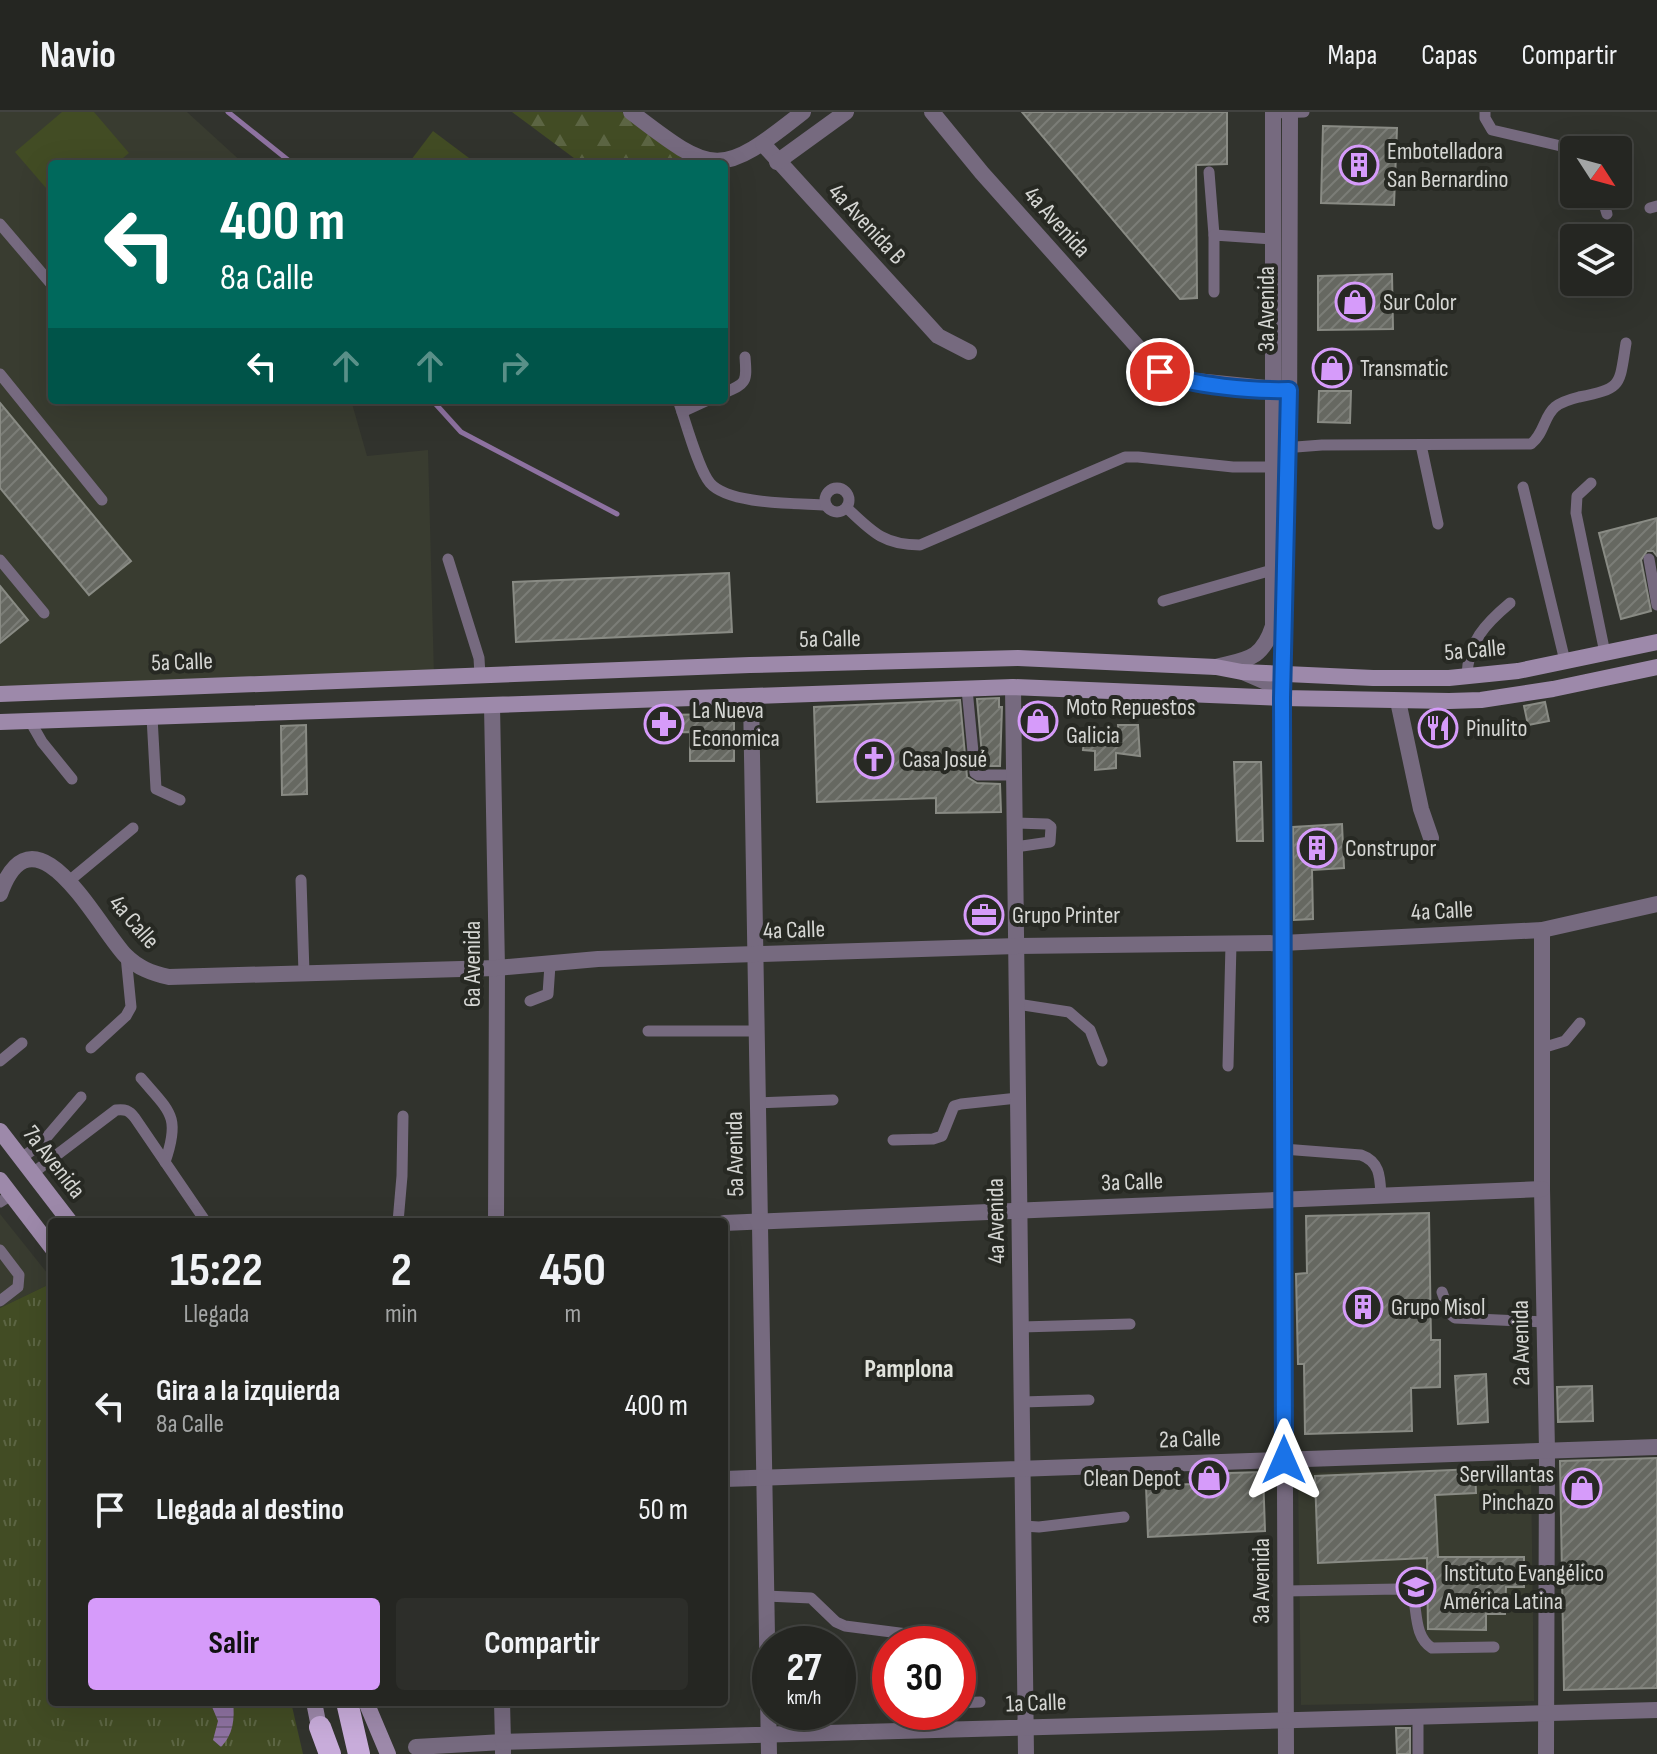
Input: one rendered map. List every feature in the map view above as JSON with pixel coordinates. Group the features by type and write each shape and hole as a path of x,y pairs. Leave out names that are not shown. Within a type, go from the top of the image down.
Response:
{"highway":[{"path":"348,1706 359,1754"},
{"path":"320,1727 328,1754"}],"main road":[{"name":"5a Calle","path":"0,694 1018,658 1216,667 1242,672 1449,678 1518,671 1657,642"},
{"name":"5a Calle","path":"0,722 1013,687 1282,698 1481,700 1553,689 1657,667"},
{"path":"1449,678 1449,701"},
{"name":"7a Avenida","path":"0,1131 67,1218"},
{"path":"0,1180 6,1198 48,1244"},
{"path":"315,1706 320,1727"},
{"path":"368,1706 388,1754"}],"street":[{"path":"631,112 675,146 701,160"},
{"path":"728,160 763,144 803,112"},
{"path":"777,162 846,112"},
{"name":"4a Avenida","path":"932,112 982,173 1160,372 1176,379 1281,390"},
{"name":"3a Avenida","path":"1281,390 1273,239 1282,113"},
{"name":"3a Avenida","path":"1282,113 1286,1754"},
{"name":"4a Avenida B","path":"763,144 938,336 969,352"},
{"name":"3a Avenida","path":"1216,667 1259,653 1267,645 1273,626 1273,467 1281,448"},
{"path":"1242,672 1275,686 1282,698"},
{"name":"4a Avenida","path":"1013,687 1026,1754"},
{"name":"5a Avenida","path":"751,697 769,1754"},
{"path":"1398,701 1421,809 1431,838"},
{"name":"6a Avenida","path":"492,706 497,968 496,1218"},
{"name":"4a Calle","path":"0,894 4,882 18,864 31,858 49,863 69,881 126,955 148,973 169,977 497,968 598,959 1017,946 1282,943 1542,930 1657,904"},
{"name":"2a Avenida","path":"1542,930 1542,1189 1547,1451 1546,1754"},
{"name":"3a Calle","path":"728,1223 1542,1189"},
{"name":"2a Calle","path":"728,1479 1657,1447"},
{"path":"502,1706 503,1748"},
{"name":"1a Calle","path":"416,1747 503,1748 768,1734 1657,1710"}],"lane":[{"path":"1282,113 1304,112"},
{"path":"1485,112 1492,130 1560,146"},
{"path":"1209,172 1214,292"},
{"path":"1605,208 1607,214"},
{"path":"0,224 48,280"},
{"path":"1214,235 1273,239"},
{"path":"1281,448 1531,444 1540,437 1553,408 1570,399 1609,391 1617,384 1626,343"},
{"path":"728,391 747,377 745,357"},
{"path":"0,374 102,500"},
{"path":"680,406 709,482 725,494 826,505 836,513 847,508"},
{"path":"1421,445 1438,524"},
{"path":"847,508 874,533 902,545 920,545 1125,457 1233,467 1273,467"},
{"path":"1591,483 1577,496 1576,513 1605,653"},
{"path":"1523,487 1565,661"},
{"path":"826,505 827,493 839,488 849,495 847,508"},
{"path":"448,559 479,658 480,675"},
{"path":"1649,559 1657,605"},
{"path":"0,560 44,613"},
{"path":"1163,601 1272,570"},
{"path":"1467,676 1467,662 1475,640 1484,625 1510,603"},
{"path":"967,689 975,773 1015,775"},
{"path":"152,717 156,789 180,800"},
{"path":"30,721 42,742 72,779"},
{"path":"1015,823 1047,824 1051,827 1050,842 1015,847"},
{"path":"69,881 133,828"},
{"path":"301,880 304,973"},
{"path":"1228,1066 1231,944"},
{"path":"91,1048 126,1016 131,1007 126,955"},
{"path":"530,1001 548,994 550,965"},
{"path":"1017,1004 1069,1012 1090,1030 1102,1061"},
{"path":"1542,1048 1565,1041 1580,1023"},
{"path":"648,1031 757,1031"},
{"path":"0,1061 22,1043"},
{"path":"141,1078 172,1114 173,1138 165,1162"},
{"path":"21,1158 40,1145 81,1097"},
{"path":"893,1140 942,1136 954,1106 1018,1098"},
{"path":"758,1103 833,1100"},
{"path":"33,1173 116,1110 130,1111 203,1218"},
{"path":"398,1218 403,1116"},
{"path":"1283,1149 1361,1155 1371,1159 1376,1164 1381,1197"},
{"path":"0,1250 19,1275 18,1287 0,1301"},
{"path":"1442,1292 1450,1314 1455,1318 1544,1322"},
{"path":"1021,1327 1130,1324"},
{"path":"1022,1402 1089,1400"},
{"path":"1023,1526 1039,1527 1124,1517"},
{"path":"1285,1591 1399,1589 1414,1600 1420,1635 1424,1643 1432,1648 1494,1647"},
{"path":"766,1596 811,1598 836,1622 872,1629"},
{"path":"976,1702 980,1702"},
{"path":"1418,1717 1418,1754"}],"shaded area":[{"path":"0,112 187,112 240,160 48,160 48,404 352,404 367,456 428,450 434,675 0,689"},
{"path":"0,1214 48,1274 48,1285 0,1308"},
{"name":"Instituto Evangélico América Latina","path":"1531,1468 1534,1701 1301,1705 1298,1473"},
{"path":"212,1706 233,1706 232,1726 221,1747 213,1740 218,1721"}],"green space":[{"path":"62,112 94,112 129,153 121,160 48,160 48,190 15,152"},
{"path":"512,112 622,112 685,160 577,160"},
{"path":"433,131 472,160 411,160"},
{"path":"48,1285 48,1706 292,1706 303,1754 0,1754 0,1308"}],"building":[{"path":"1022,112 1227,112 1227,164 1196,165 1197,298 1180,299"},
{"name":"Embotelladora San Bernardino","path":"1323,126 1397,128 1394,205 1321,203"},
{"name":"Sur Color","path":"1392,274 1393,329 1318,330 1318,276"},
{"path":"1319,391 1351,391 1350,423 1318,422"},
{"path":"0,403 131,561 89,595 0,488"},
{"path":"1657,518 1657,556 1653,551 1647,551 1641,560 1651,611 1621,619 1599,533"},
{"path":"729,573 732,632 516,642 513,582"},
{"path":"0,586 28,620 0,643"},
{"path":"999,698 999,707 1002,707 1000,766 983,766 977,699"},
{"name":"Casa Josué","path":"960,700 967,777 977,783 1000,784 1001,812 936,813 936,798 817,802 814,707"},
{"path":"1545,702 1549,721 1528,725 1524,706"},
{"name":"Moto Repuestos Galicia","path":"1024,707 1052,707 1052,734 1025,734"},
{"path":"734,714 734,761 690,761 690,732 656,733 656,715"},
{"name":"Pinulito","path":"1450,715 1453,736 1426,739 1423,720"},
{"path":"306,725 307,794 282,795 281,726"},
{"path":"1118,725 1138,725 1140,756 1116,753 1116,768 1095,770 1095,751 1083,750 1084,741 1119,740"},
{"path":"1234,762 1261,762 1263,841 1237,841"},
{"name":"Construpor","path":"1342,824 1344,868 1312,870 1313,919 1294,920 1293,827"},
{"name":"Grupo Misol","path":"1429,1213 1431,1340 1440,1340 1440,1387 1411,1388 1412,1431 1305,1434 1304,1364 1298,1364 1296,1274 1307,1273 1306,1216"},
{"path":"1486,1374 1488,1422 1458,1424 1455,1376"},
{"path":"1592,1386 1593,1421 1558,1422 1557,1387"},
{"path":"1657,1458 1657,1688 1564,1690 1560,1461"},
{"path":"1475,1469 1476,1493 1435,1495 1438,1557 1524,1557 1524,1587 1506,1587 1505,1614 1486,1614 1486,1630 1428,1629 1427,1558 1318,1563 1315,1476"},
{"path":"1263,1472 1265,1531 1148,1537 1146,1486 1193,1484 1192,1474"},
{"path":"1396,1728 1410,1728 1410,1754 1397,1754"}],"waterway":[{"path":"228,112 288,160"},
{"path":"436,404 461,432 617,514"}],"place":[{"name":"Embotelladora San Bernardino","path":"1359,165"},
{"name":"Sur Color","path":"1355,302"},
{"name":"Transmatic","path":"1332,368"},
{"name":"Moto Repuestos Galicia","path":"1038,721"},
{"name":"La Nueva Economica","path":"664,724"},
{"name":"Pinulito","path":"1438,728"},
{"name":"Casa Josué","path":"874,759"},
{"name":"Construpor","path":"1317,848"},
{"name":"Grupo Printer","path":"984,915"},
{"name":"Grupo Misol","path":"1363,1307"},
{"name":"Clean Depot","path":"1209,1478"},
{"name":"Servillantas Pinchazo","path":"1582,1488"},
{"name":"Instituto Evangélico América Latina","path":"1416,1587"}],"district":[{"name":"Pamplona","path":"909,1369"}],"route":[{"path":"1160,372 1176,379 1289,390 1282,698 1284,1460"}]}
